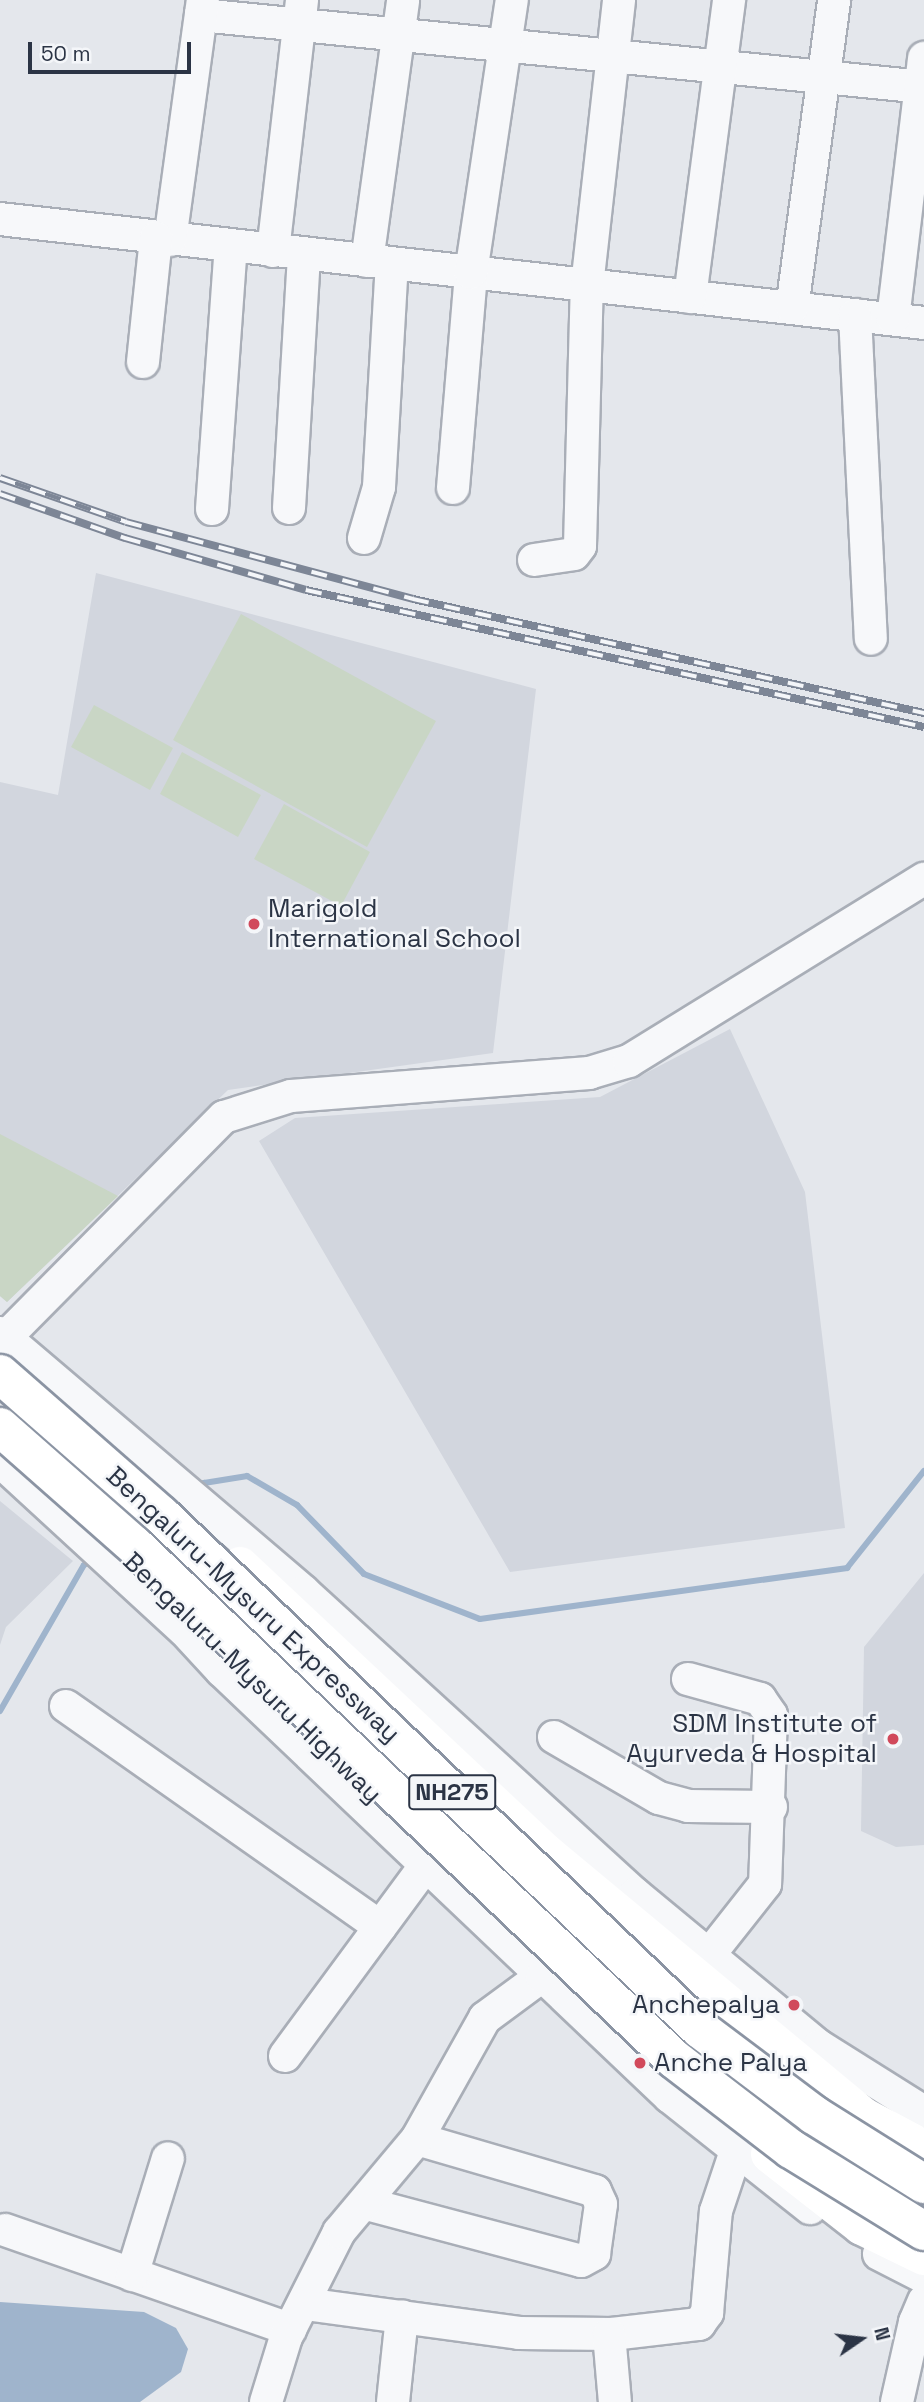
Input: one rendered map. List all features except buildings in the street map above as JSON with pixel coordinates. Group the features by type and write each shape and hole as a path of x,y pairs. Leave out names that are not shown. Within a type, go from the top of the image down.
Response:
{"highway":[{"name":"Bengaluru-Mysuru Expressway","path":"1,1342 292,1597 547,1854 625,1903 864,2117 924,2149"},
{"name":"Bengaluru-Mysuru Expressway","path":"0,1374 161,1515 700,2029 814,2115 924,2184"},
{"name":"NH275","path":"0,1427 134,1545 674,2059 791,2148 924,2231"},
{"name":"Bengaluru-Mysuru Highway","path":"0,1444 44,1490 548,1971 743,2135 862,2226 924,2256"}],"street":[{"path":"364,538 379,486 380,263 398,35 404,0"},
{"path":"453,488 471,273 512,0"},
{"path":"534,560 573,554 580,546 587,286 619,0"},
{"path":"690,297 729,0"},
{"path":"792,308 835,0"},
{"path":"143,362 202,8 300,13 398,35 825,78 923,78 893,319"},
{"path":"273,251 300,13"},
{"path":"1,223 924,323"},
{"path":"212,509 231,246"},
{"path":"289,508 304,254"},
{"path":"855,315 871,639"},
{"path":"1,1342 224,1117 291,1096 589,1073 629,1061 924,879"},
{"name":"NH275","path":"0,1461 44,1490"},
{"path":"688,1679 766,1704 771,1715 771,1807 765,1884 709,1955"},
{"path":"66,1706 380,1927"},
{"path":"554,1737 659,1798 688,1806 771,1807"},
{"path":"285,2056 430,1859"},
{"path":"266,2402 298,2317 339,2232 366,2204 417,2139 485,2018 548,1971 625,1903"},
{"name":"Bengaluru-Mysuru Expressway","path":"625,1903 709,1955 819,2046 924,2112"},
{"name":"NH275","path":"548,1971 670,2097 736,2151 856,2242 924,2277"},
{"path":"366,2204 581,2260 594,2254 601,2204 595,2191 417,2139"},
{"path":"5,2230 132,2275 298,2317 402,2316 509,2332 609,2334 696,2324 706,2317 716,2211 736,2151"},
{"path":"132,2275 168,2158"},
{"path":"897,2402 915,2322 924,2301"},
{"path":"393,2402 402,2316"},
{"path":"609,2334 615,2402"}],"shaded area":[{"name":"Marigold International School","path":"96,573 536,689 493,1053 228,1090 7,1302 0,1296 0,782 58,795"},
{"path":"730,1029 805,1192 845,1528 510,1572 259,1141 295,1118 600,1097"},
{"path":"0,1501 73,1561 6,1627 0,1645"},
{"name":"SDM Institute of Ayurveda & Hospital","path":"924,1573 924,1845 896,1847 861,1831 864,1647"}],"green space":[{"path":"241,614 436,721 367,847 173,740"},
{"path":"94,705 173,748 150,790 71,747"},
{"path":"182,752 261,795 238,837 160,794"},
{"path":"284,804 370,852 341,906 254,859"},
{"path":"0,1134 118,1196 7,1302 0,1296"}],"water":[{"path":"0,2302 144,2312 176,2328 188,2349 181,2372 140,2402 0,2402"}],"waterway":[{"path":"195,1489 204,1483 247,1476 297,1505 364,1574 480,1619 847,1568 924,1471"},
{"path":"0,1711 84,1565 94,1559"}],"railway":[{"path":"0,478 126,522 413,599 924,713"},
{"path":"0,494 125,538 306,590 924,727"}],"place":[{"name":"Marigold International School","path":"254,924"},
{"name":"SDM Institute of Ayurveda & Hospital","path":"893,1739"},
{"name":"Anchepalya","path":"794,2005"},
{"name":"Anche Palya","path":"640,2063"}]}
